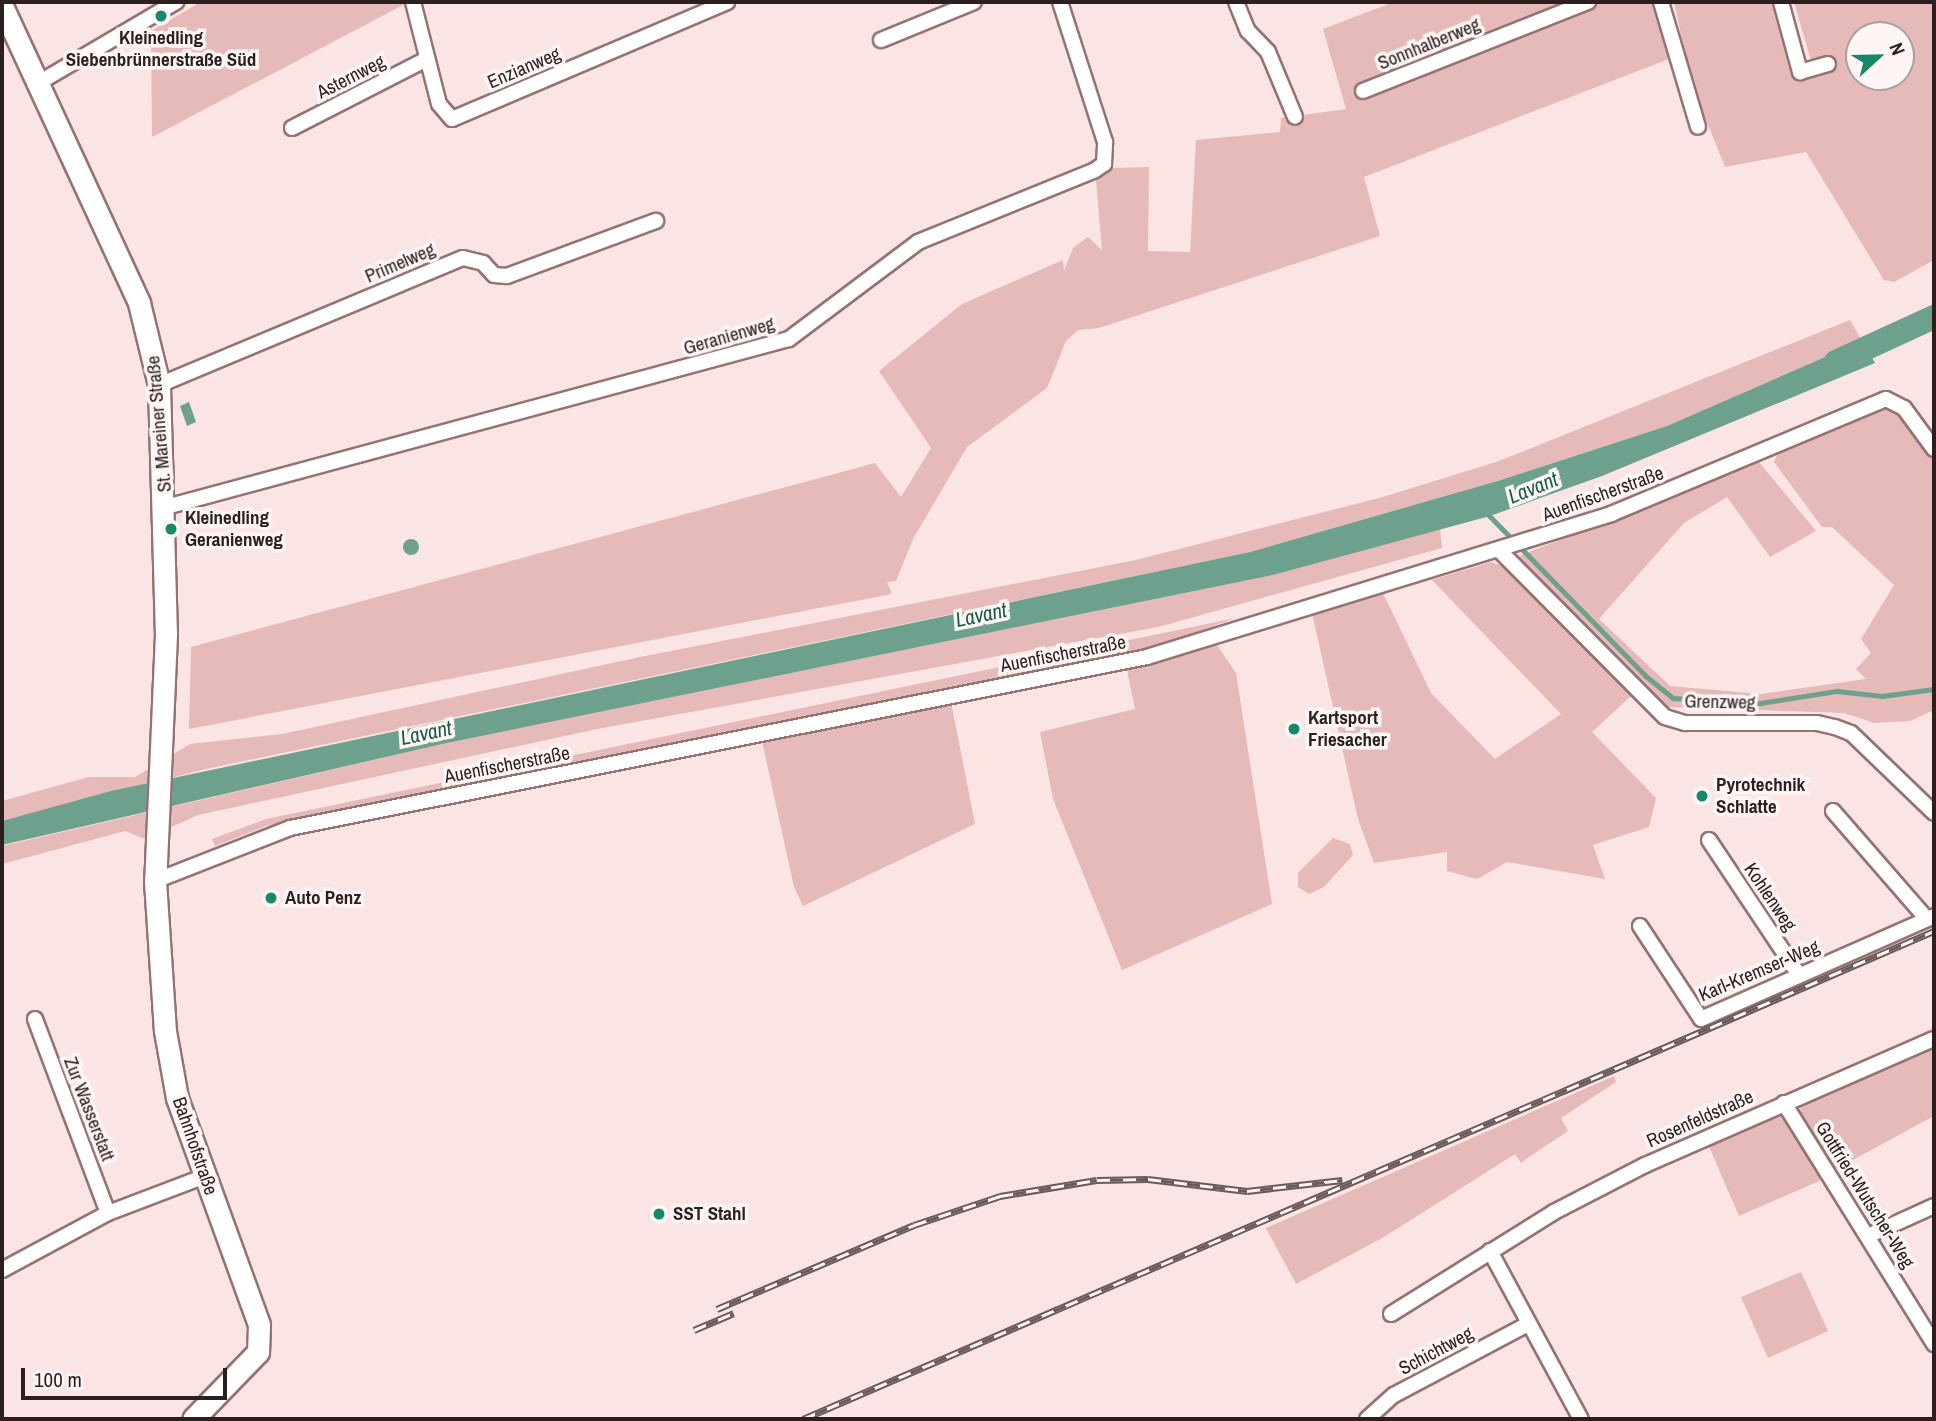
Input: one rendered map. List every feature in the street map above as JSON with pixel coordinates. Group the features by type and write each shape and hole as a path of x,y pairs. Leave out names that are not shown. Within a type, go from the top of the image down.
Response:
{"street":[{"path":"35,85 176,2"},
{"name":"Enzianweg","path":"413,2 439,104 452,119 726,2"},
{"path":"881,40 974,2"},
{"name":"Geranienweg","path":"166,507 789,339 918,242 1095,170 1104,164 1105,142 1060,2"},
{"path":"1236,2 1248,31 1268,52 1295,117"},
{"name":"Sonnhalberweg","path":"1363,91 1588,2"},
{"path":"1661,2 1698,127"},
{"path":"1781,2 1800,72 1828,64"},
{"name":"St. Mareiner Straße","path":"2,6 35,85 139,303 159,384 166,507 164,748 157,841"},
{"name":"Asternweg","path":"292,128 427,59"},
{"name":"Primelweg","path":"159,384 463,258 483,264 494,275 507,275 656,221"},
{"name":"Auenfischerstraße","path":"155,881 290,828 1147,657 1529,542 1611,514 1886,399 1904,408 1934,449"},
{"name":"Grenzweg","path":"1503,549 1665,718 1685,723 1817,723 1835,727 1851,733 1934,813"},
{"path":"1833,810 1931,917"},
{"name":"Bahnhofstraße","path":"157,841 155,881 165,1031 177,1098 203,1177 259,1325 258,1352 193,1419"},
{"name":"Kohlenweg","path":"1709,841 1799,975"},
{"name":"Karl-Kremser-Weg","path":"1640,926 1701,1019 1931,917"},
{"name":"Zur Wasserstatt","path":"35,1019 108,1213"},
{"name":"Rosenfeldstraße","path":"1391,1314 1490,1251 1645,1165 1934,1039"},
{"name":"Gottfried-Wutscher-Weg","path":"1784,1103 1870,1235 1934,1344"},
{"path":"2,1268 108,1213 203,1177"},
{"path":"1870,1235 1934,1206"},
{"path":"1490,1251 1581,1419"},
{"name":"Schichtweg","path":"1367,1419 1394,1395 1528,1324"}],"shaded area":[{"path":"201,2 405,4 152,137 151,31"},
{"path":"1394,2 1654,2 1669,59 1364,177 1380,236 1099,328 1078,330 1066,341 1047,388 967,447 913,539 896,581 887,582 892,594 189,729 191,647 875,463 901,497 931,448 879,371 962,304 1063,260 1064,271 1073,248 1088,237 1102,250 1096,180 1112,168 1149,167 1148,251 1190,252 1196,140 1280,132 1281,118 1346,109 1323,29"},
{"path":"1674,2 1772,2 1793,80 1814,71 1794,2 1934,2 1934,260 1894,282 1884,280 1806,152 1725,167 1692,85"},
{"path":"1850,320 1862,341 1667,426 1501,480 1250,552 206,769 2,821 2,801 89,777 135,777 190,744 282,734 640,657 1136,560 1383,497 1499,461"},
{"path":"1886,408 1898,412 1934,461 1934,710 1910,721 1874,723 1844,713 1667,707 1638,684 1519,556 1759,462 1816,531 1770,557 1727,497 1684,523 1599,619 1670,686 1761,694 1866,679 1856,669 1871,653 1861,639 1894,585 1832,527 1822,527 1774,462 1778,453"},
{"path":"1440,528 1442,548 1158,627 597,729 198,815 145,839 125,831 2,864 2,846 447,743 1273,575"},
{"path":"1491,562 1505,567 1631,696 1592,732 1656,798 1649,827 1593,845 1605,879 1507,862 1477,879 1447,871 1447,852 1374,863 1358,819 1312,613 1383,593 1431,693 1495,759 1561,714 1432,580"},
{"path":"1236,618 1154,647 266,826 215,846 212,839 266,819"},
{"path":"1215,642 1236,673 1272,904 1122,970 1053,799 1040,732 1135,709 1127,670"},
{"path":"951,702 975,824 803,906 794,887 762,741"},
{"path":"1333,838 1350,844 1353,855 1324,887 1309,894 1298,887 1298,873"},
{"path":"1934,1045 1934,1116 1834,1170 1799,1113 1804,1101"},
{"path":"1614,1076 1616,1082 1561,1118 1568,1131 1521,1163 1515,1154 1384,1237 1296,1284 1266,1228"},
{"path":"1772,1114 1786,1118 1826,1178 1739,1216 1707,1142"},
{"path":"1801,1272 1828,1331 1768,1358 1741,1297"}],"water":[{"path":"1862,341 1875,363 1602,476 1490,516 1273,575 447,743 2,845 2,821 111,791 1250,552 1501,480 1667,426"},
{"path":"189,402 196,422 187,426 180,406"},
{"path":"411,539 419,547 411,555 403,547"}],"waterway":[{"name":"Lavant","path":"1836,362 1934,317"},
{"path":"1486,512 1646,676 1673,698 1760,703 1837,691 1882,696 1934,689"}],"railway":[{"path":"803,1419 1934,931"},
{"path":"717,1309 914,1225 1000,1196 1097,1180 1148,1179 1247,1191 1342,1180"},
{"path":"694,1330 734,1313"}],"place":[{"name":"Kleinedling Siebenbrünnerstraße Süd","path":"161,16"},
{"name":"Kleinedling Geranienweg","path":"171,529"},
{"name":"Kartsport Friesacher","path":"1294,729"},
{"name":"Pyrotechnik Schlatte","path":"1702,796"},
{"name":"Auto Penz","path":"271,898"},
{"name":"SST Stahl","path":"659,1214"}]}
